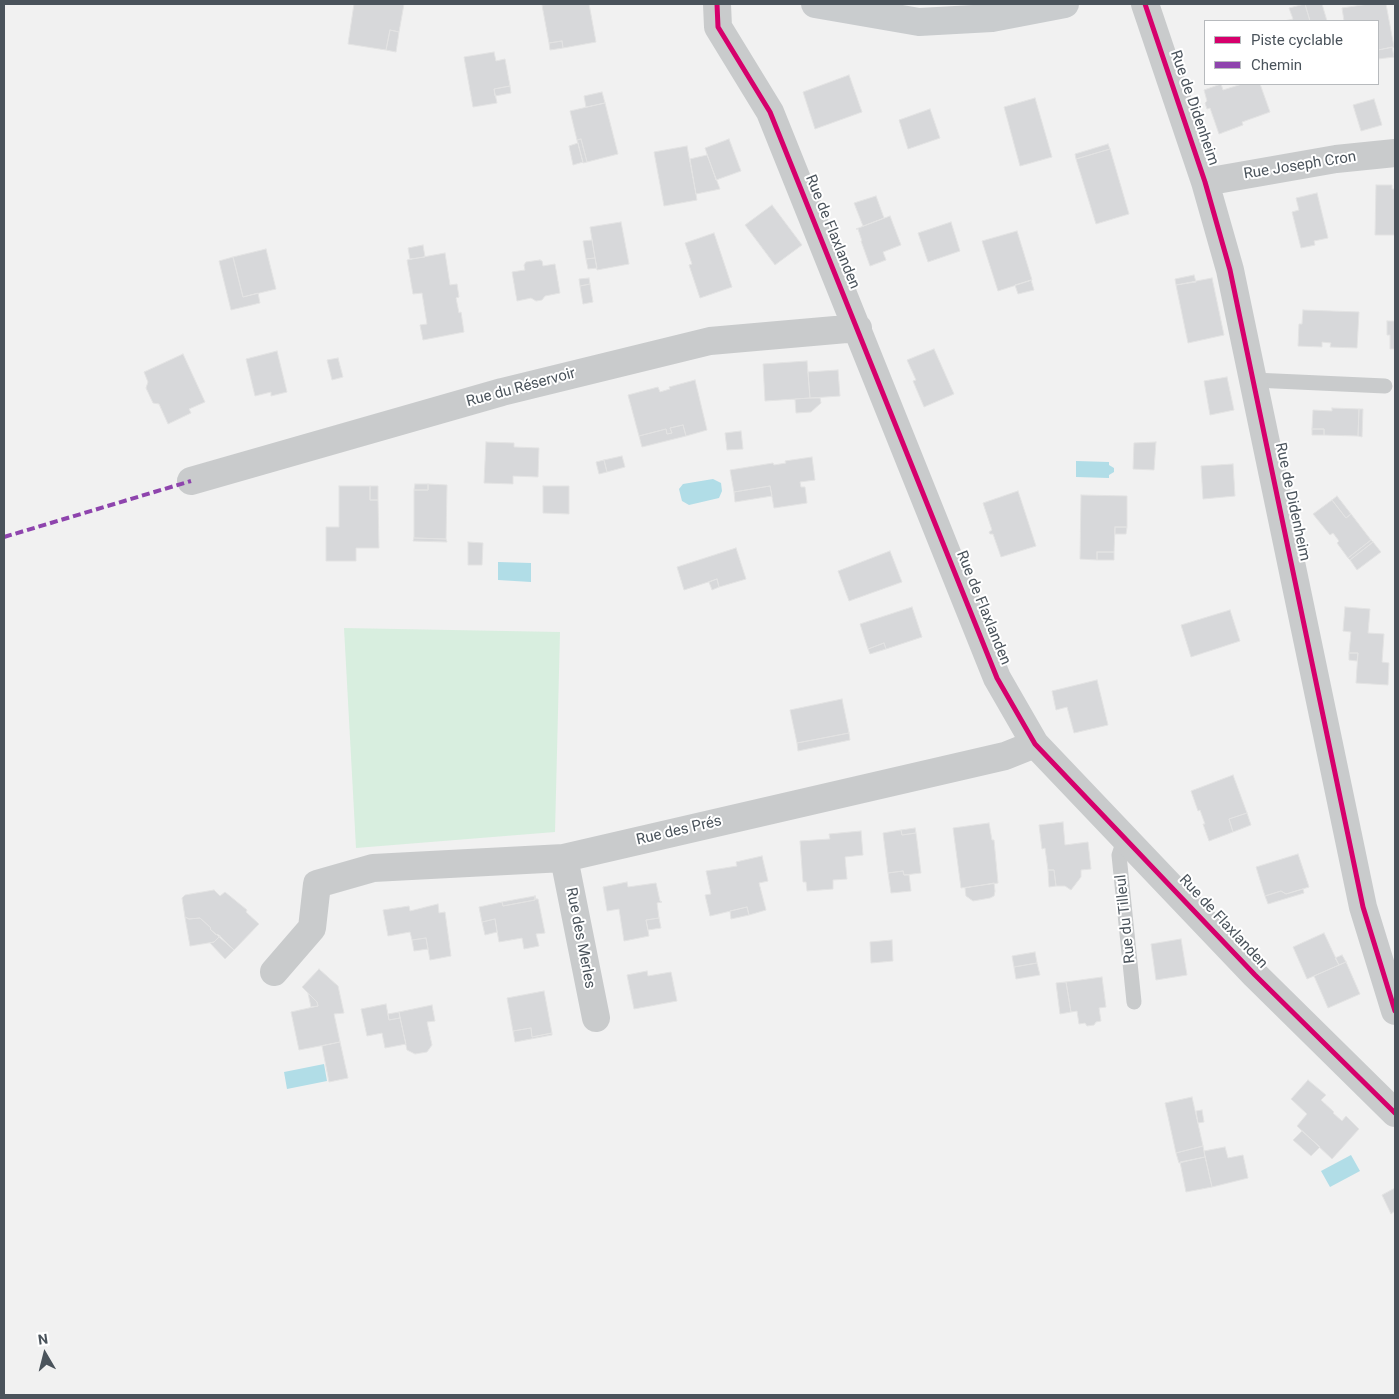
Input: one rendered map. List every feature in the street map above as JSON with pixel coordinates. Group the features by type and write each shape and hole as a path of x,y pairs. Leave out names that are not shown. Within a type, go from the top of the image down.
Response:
{"main road":[{"path":"815,4 919,22 988,11 1065,4"}],"street":[{"name":"Rue de Flaxlanden","path":"717,4 718,27 770,112 998,678 1035,744 1255,975 1395,1113"},
{"name":"Rue de Didenheim","path":"1145,4 1205,182 1230,270 1363,907 1395,1011"},
{"name":"Rue Joseph Cron","path":"1205,182 1336,158 1395,153"},
{"name":"Rue du Réservoir","path":"190,481 502,392 710,341 858,328"},
{"name":"Rue des Prés","path":"274,972 312,928 317,884 373,868 564,858 1005,756 1035,744"},
{"name":"Rue des Merles","path":"564,858 596,1018"}],"lane":[{"path":"1254,380 1385,386"},
{"name":"Rue du Tilleul","path":"1125,837 1119,855 1134,1002"}],"green space":[{"path":"344,628 560,632 555,832 356,848"}],"water":[{"path":"1076,461 1109,462 1109,465 1114,468 1114,472 1109,475 1109,478 1076,477"},
{"path":"713,479 721,483 722,491 719,498 689,505 682,501 679,489 683,484"},
{"path":"498,562 531,563 531,582 498,580"},
{"path":"324,1064 327,1081 287,1089 284,1072"},
{"path":"1351,1155 1360,1171 1330,1187 1321,1171"}],"building":[{"path":"354,4 404,4 399,32 390,30 386,50 348,44"},
{"path":"589,4 596,42 563,48 562,41 549,43 542,5"},
{"path":"1305,4 1310,20 1288,20 1293,19 1289,8"},
{"path":"1305,4 1322,4 1327,20 1310,20"},
{"path":"1369,4 1386,4 1394,47 1379,50 1379,20 1344,20 1342,8"},
{"path":"390,30 399,32 396,52 386,50"},
{"path":"562,41 563,48 550,50 549,43"},
{"path":"1392,47 1394,57 1379,59 1379,50"},
{"path":"494,52 496,61 505,59 510,86 494,89 497,103 473,107 464,57"},
{"path":"849,75 862,112 815,129 803,92"},
{"path":"1218,85 1221,85 1223,90 1239,85 1260,85 1270,112 1242,122 1243,125 1219,134 1210,108 1207,109 1204,90"},
{"path":"510,86 511,93 495,96 494,89"},
{"path":"602,92 605,103 586,107 584,96"},
{"path":"1035,98 1052,157 1020,166 1004,107"},
{"path":"1374,99 1382,125 1361,131 1353,105"},
{"path":"605,103 618,154 587,162 581,139 577,140 570,111"},
{"path":"930,109 940,138 908,149 899,120"},
{"path":"581,139 587,162 583,163 577,140"},
{"path":"729,139 741,171 716,180 705,148"},
{"path":"578,143 583,162 573,165 569,146"},
{"path":"1108,144 1110,149 1076,159 1075,154"},
{"path":"687,146 697,200 664,206 654,152"},
{"path":"1110,149 1129,214 1096,224 1076,159"},
{"path":"707,155 720,189 696,194 690,159"},
{"path":"1376,185 1392,185 1392,189 1395,189 1395,235 1375,235"},
{"path":"1317,193 1328,238 1314,241 1315,245 1301,248 1292,212 1299,210 1296,198"},
{"path":"876,196 884,218 863,226 854,203"},
{"path":"772,205 802,245 775,265 745,225"},
{"path":"890,216 901,245 883,252 886,260 870,266 858,229 856,229"},
{"path":"621,222 629,264 597,270 590,227"},
{"path":"951,222 960,251 928,262 918,233"},
{"path":"1017,231 1032,280 998,291 982,241"},
{"path":"714,233 732,287 700,298 689,265 692,264 685,243"},
{"path":"592,240 595,258 586,259 583,241"},
{"path":"423,245 425,257 410,259 408,248"},
{"path":"266,249 276,289 243,297 233,257"},
{"path":"445,253 450,285 457,284 459,297 456,298 459,313 461,312 464,332 423,340 420,325 427,324 422,293 413,294 407,260"},
{"path":"233,257 243,297 258,293 260,303 231,310 219,261"},
{"path":"595,258 597,268 588,269 586,259"},
{"path":"540,260 543,266 555,264 560,293 545,296 542,300 536,301 531,298 517,301 512,272 525,270 524,265 526,262"},
{"path":"1194,275 1196,282 1176,285 1175,279"},
{"path":"589,278 590,284 580,286 579,279"},
{"path":"1212,278 1224,335 1188,343 1176,285"},
{"path":"1031,280 1034,290 1018,294 1015,285"},
{"path":"590,284 593,302 583,304 580,286"},
{"path":"1303,310 1359,312 1357,348 1330,347 1331,343 1322,342 1322,347 1298,346 1299,324 1302,324"},
{"path":"1387,321 1395,321 1395,349 1390,349"},
{"path":"934,349 954,394 924,407 913,381 916,380 907,360"},
{"path":"277,351 287,392 271,396 271,392 255,396 246,359"},
{"path":"183,354 205,402 189,409 191,413 168,424 159,404 153,403 146,388 148,382 144,372"},
{"path":"338,358 343,377 332,380 327,360"},
{"path":"807,361 810,398 765,401 763,364"},
{"path":"838,370 840,396 810,398 808,372"},
{"path":"1227,377 1234,410 1210,415 1204,381"},
{"path":"695,380 707,430 686,436 683,425 670,428 672,433 667,434 666,429 639,436 628,395 658,387 660,392 670,389 669,387"},
{"path":"820,398 821,403 811,412 796,413 795,399"},
{"path":"1332,408 1359,409 1358,436 1324,435 1324,429 1312,429 1313,410 1332,411"},
{"path":"1359,409 1363,409 1362,437 1358,436"},
{"path":"683,425 686,436 642,447 639,436 666,429 667,434 672,433 670,428"},
{"path":"1312,429 1324,429 1324,435 1312,435"},
{"path":"741,431 743,449 727,450 725,433"},
{"path":"486,442 514,443 514,447 539,448 538,477 513,476 513,484 484,483"},
{"path":"1156,442 1154,470 1133,469 1134,443"},
{"path":"622,456 625,467 607,472 604,460"},
{"path":"812,457 815,480 800,482 801,487 805,487 807,503 774,508 770,486 734,492 730,470 773,463 774,465 786,463 785,461"},
{"path":"604,460 607,472 599,474 596,462"},
{"path":"1233,464 1235,496 1203,499 1201,466"},
{"path":"415,484 428,484 428,490 414,490"},
{"path":"428,484 447,485 446,539 414,538 414,490 428,490"},
{"path":"339,486 370,486 370,500 378,500 379,548 356,548 356,561 326,561 326,527 339,527"},
{"path":"370,486 378,486 378,500 370,500"},
{"path":"543,486 569,486 569,514 543,513"},
{"path":"770,486 772,496 735,502 734,492"},
{"path":"1018,491 1036,546 1001,557 993,534 989,532 992,530 983,503"},
{"path":"1081,495 1127,496 1127,527 1115,527 1114,552 1097,552 1097,560 1080,559"},
{"path":"1337,496 1351,514 1346,518 1332,500"},
{"path":"1332,500 1346,518 1351,514 1371,540 1348,558 1337,543 1339,541 1333,533 1330,535 1313,514"},
{"path":"1115,527 1127,527 1126,534 1115,534"},
{"path":"414,538 446,539 447,542 413,541"},
{"path":"1371,540 1373,542 1350,560 1348,558"},
{"path":"468,542 483,543 482,565 468,565"},
{"path":"1373,542 1381,552 1357,570 1350,560"},
{"path":"736,548 746,579 719,587 717,579 684,590 677,567"},
{"path":"890,551 902,582 849,601 838,571"},
{"path":"1097,552 1114,552 1114,560 1097,560"},
{"path":"717,579 719,587 712,590 709,582"},
{"path":"912,607 922,637 886,649 884,643 868,649 860,624"},
{"path":"1345,607 1370,609 1368,633 1384,634 1382,662 1389,663 1388,685 1356,683 1358,653 1349,653 1351,632 1343,631"},
{"path":"1230,610 1240,641 1191,657 1181,625"},
{"path":"884,643 886,649 870,654 868,649"},
{"path":"1349,653 1358,653 1357,661 1349,660"},
{"path":"1097,680 1108,725 1074,733 1067,707 1056,710 1052,691"},
{"path":"842,699 849,733 797,743 790,710"},
{"path":"849,733 850,740 798,751 797,743"},
{"path":"1233,775 1247,813 1229,819 1233,832 1209,841 1200,810 1198,811 1191,791"},
{"path":"1247,813 1251,825 1233,832 1229,819"},
{"path":"1063,822 1065,845 1088,842 1091,869 1081,870 1081,877 1071,890 1065,886 1056,886 1054,870 1048,870 1045,848 1042,849 1039,825"},
{"path":"989,823 992,840 994,840 998,883 961,888 953,828"},
{"path":"915,828 916,833 902,835 901,830"},
{"path":"901,830 902,835 916,833 921,873 904,875 903,871 888,873 883,833"},
{"path":"861,831 863,855 845,857 847,879 833,880 833,889 807,891 806,882 803,882 800,841 830,839 829,834"},
{"path":"1298,854 1309,887 1286,894 1281,891 1265,896 1256,867"},
{"path":"762,856 768,881 759,883 766,910 749,915 747,907 710,916 705,895 711,894 706,871 737,866 736,862"},
{"path":"1048,870 1054,870 1056,886 1049,887"},
{"path":"903,871 904,875 909,875 911,891 891,893 888,873"},
{"path":"627,882 628,887 656,883 660,901 662,902 657,903 659,918 646,920 649,936 624,941 619,909 607,911 603,887"},
{"path":"994,883 994,896 990,898 973,901 966,896 965,888"},
{"path":"1303,889 1304,893 1268,904 1265,896 1281,891 1286,894"},
{"path":"214,890 220,896 225,892 247,910 246,912 259,924 234,950 200,918 189,919 185,917 182,898 185,895"},
{"path":"535,896 538,899 545,933 536,934 539,946 524,949 522,938 499,942 495,919 482,922 479,907 502,902 503,906 535,900"},
{"path":"535,896 535,900 503,906 502,902"},
{"path":"438,904 439,913 445,912 451,956 430,960 426,938 412,940 410,932 388,936 383,910 409,906 410,911"},
{"path":"747,907 749,915 731,919 730,911"},
{"path":"185,917 189,919 200,918 216,935 220,936 214,942 190,946"},
{"path":"659,918 661,928 648,930 646,920"},
{"path":"495,919 497,932 485,935 482,922"},
{"path":"1324,933 1339,965 1307,979 1293,947"},
{"path":"220,936 234,950 225,959 210,943"},
{"path":"426,938 428,949 414,951 412,940"},
{"path":"1181,939 1187,975 1156,980 1151,944"},
{"path":"892,940 893,961 871,963 870,942"},
{"path":"1035,952 1037,963 1014,967 1012,956"},
{"path":"1342,955 1346,962 1339,965 1335,958"},
{"path":"1346,962 1360,994 1328,1008 1314,976"},
{"path":"1037,963 1040,975 1016,979 1014,967"},
{"path":"319,969 338,986 344,1013 334,1014 340,1042 299,1050 291,1012 318,1006 317,1002 302,987"},
{"path":"647,971 648,976 671,972 677,1001 634,1009 627,975"},
{"path":"1102,977 1106,1007 1099,1008 1101,1021 1087,1026 1085,1023 1079,1024 1077,1011 1071,1012 1066,982"},
{"path":"1066,982 1071,1012 1060,1014 1056,983"},
{"path":"544,991 552,1033 532,1037 531,1028 513,1031 507,998"},
{"path":"308,993 317,1002 318,1006 311,1007"},
{"path":"386,1004 389,1020 400,1018 406,1044 385,1048 382,1033 367,1036 361,1009"},
{"path":"432,1005 435,1021 427,1022 432,1045 427,1052 415,1054 407,1050 399,1012"},
{"path":"399,1012 400,1018 389,1020 388,1014"},
{"path":"531,1028 532,1037 552,1033 552,1035 515,1042 513,1031"},
{"path":"340,1042 348,1078 329,1082 322,1046"},
{"path":"1308,1080 1326,1095 1321,1100 1333,1113 1342,1121 1346,1116 1359,1129 1332,1159 1297,1126 1307,1114 1291,1099"},
{"path":"1192,1097 1203,1146 1176,1153 1165,1103"},
{"path":"1202,1110 1204,1122 1198,1123 1196,1111"},
{"path":"1302,1131 1320,1147 1311,1156 1293,1140"},
{"path":"1203,1146 1205,1157 1179,1163 1176,1153"},
{"path":"1225,1147 1228,1158 1243,1155 1248,1178 1212,1187 1204,1151"},
{"path":"1205,1157 1212,1187 1186,1192 1180,1162"},
{"path":"1395,1188 1395,1211 1391,1214 1382,1195"}],"marked path":[{"path":"4,537 191,481"}],"cycle path":[{"path":"717,4 718,27 770,112 997,678 1035,744 1255,975 1395,1113"},
{"path":"1145,4 1205,182 1230,270 1363,907 1395,1011"}]}
